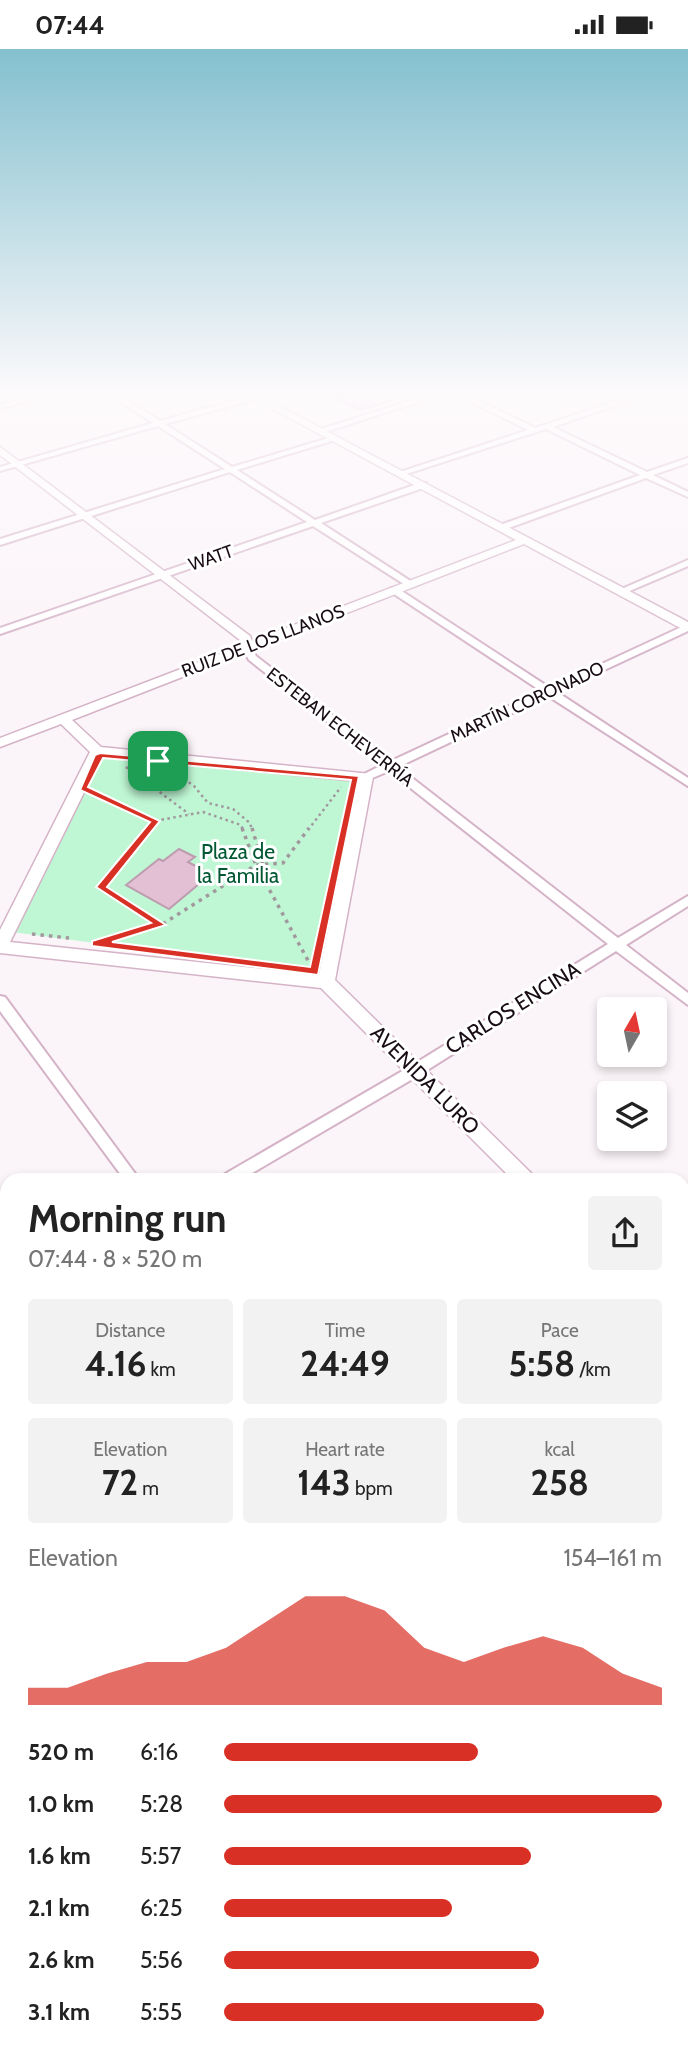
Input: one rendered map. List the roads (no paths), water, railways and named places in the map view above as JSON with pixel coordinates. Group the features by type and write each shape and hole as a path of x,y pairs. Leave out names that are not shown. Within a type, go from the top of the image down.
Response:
{"street":[{"name":"ESTEBAN ECHEVERRÍA","path":"52,490 246,639 252,658 688,1000"},
{"path":"0,542 167,490"},
{"path":"261,490 410,584"},
{"name":"WATT","path":"0,631 410,490"},
{"path":"432,490 688,627"},
{"path":"503,527 607,490"},
{"name":"RUIZ DE LOS LLANOS","path":"3,739 64,720 526,540"},
{"path":"622,591 688,563"},
{"path":"394,590 688,783"},
{"name":"MARTÍN CORONADO","path":"366,777 688,627"},
{"path":"64,720 97,751 366,777 320,977 0,946 97,751"},
{"name":"CARLOS ENCINA","path":"240,1173 416,1070 688,900"},
{"name":"AVENIDA LURO","path":"320,977 518,1173"},
{"path":"0,1001 128,1173"}],"park label":[{"name":"Plaza de la Familia","path":"238,864"}]}
